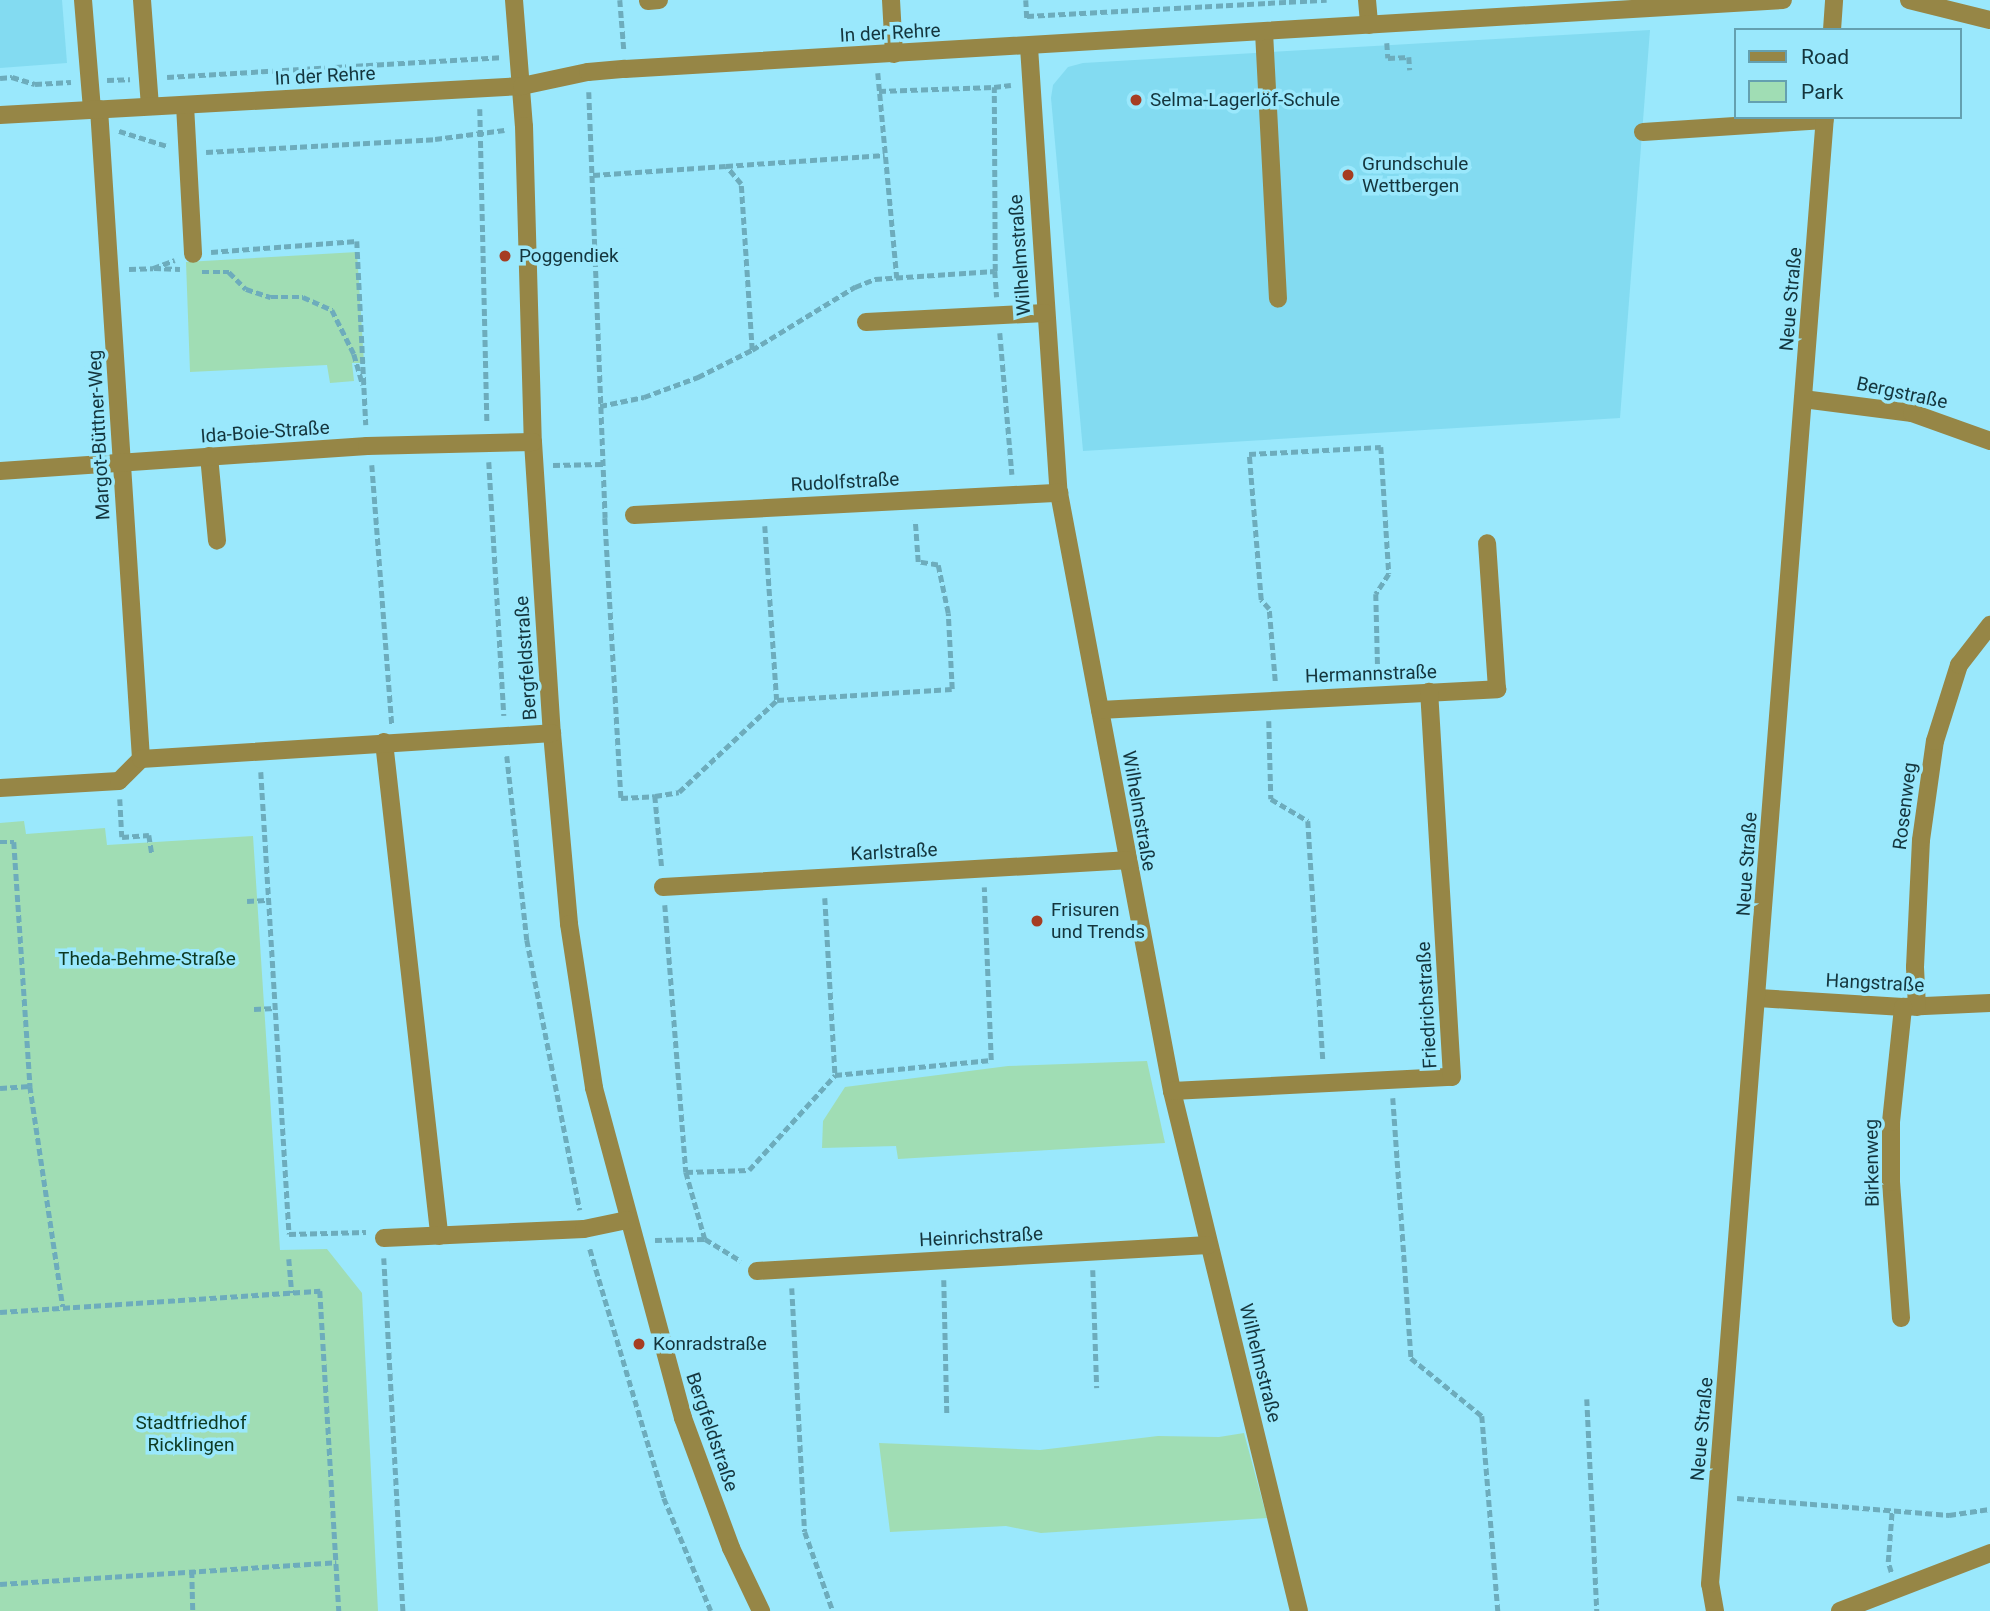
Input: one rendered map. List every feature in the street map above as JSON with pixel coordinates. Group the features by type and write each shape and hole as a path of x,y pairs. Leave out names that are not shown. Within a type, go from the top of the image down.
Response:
{"street":[{"name":"Margot-Büttner-Weg","path":"83,0 111,270 141,759"},
{"path":"142,0 150,106"},
{"path":"514,0 522,86"},
{"path":"648,1 659,0"},
{"path":"885,54 891,0"},
{"path":"1367,0 1369,25"},
{"name":"In der Rehre","path":"0,115 97,115 150,106 522,86 588,72 625,69 1783,0"},
{"path":"1832,28 1834,0"},
{"path":"1909,0 1990,20"},
{"path":"1264,32 1278,299"},
{"name":"Wilhelmstraße","path":"1029,47 1059,494 1126,860 1172,1091 1299,1611"},
{"name":"Bergfeldstraße","path":"522,86 534,466 552,733 569,924 594,1088 627,1220 683,1418 732,1548 761,1611"},
{"path":"185,104 193,254"},
{"name":"Neue Straße","path":"1643,132 1825,119 1710,1584 1715,1611"},
{"path":"866,322 1045,313"},
{"name":"Bergstraße","path":"1803,399 1912,412 1990,441"},
{"name":"Ida-Boie-Straße","path":"0,471 367,446 533,442"},
{"path":"209,456 217,541"},
{"name":"Rudolfstraße","path":"634,515 914,499 1059,494"},
{"name":"Hermannstraße","path":"1100,710 1497,689 1487,543"},
{"name":"Rosenweg","path":"1910,1007 1915,967 1921,840 1935,741 1959,665 1990,625"},
{"name":"Friedrichstraße","path":"1172,1091 1452,1077 1429,692"},
{"path":"0,788 119,781 141,759 552,733"},
{"path":"388,742 439,1236"},
{"name":"Karlstraße","path":"663,887 1126,860"},
{"name":"Hangstraße","path":"1758,998 1910,1007 1990,1003"},
{"name":"Birkenweg","path":"1901,1318 1891,1182 1891,1122 1910,1007"},
{"path":"384,1238 584,1229 627,1220"},
{"name":"Heinrichstraße","path":"757,1271 1208,1245"},
{"path":"1840,1611 1990,1553"}],"path":[{"path":"620,0 625,69"},
{"path":"1027,16 1327,0"},
{"path":"1387,45 1388,58 1409,57 1410,70"},
{"path":"885,54 879,91 897,278"},
{"path":"0,78 35,84 519,56"},
{"path":"588,72 600,406 621,798 679,792 777,700 951,689 948,613 938,565 918,562 914,499"},
{"path":"879,91 994,87 1012,85 1031,75"},
{"path":"994,87 995,271 1014,495"},
{"path":"97,115 187,153 447,138 524,126"},
{"path":"593,175 885,155"},
{"path":"726,166 741,184 752,350"},
{"path":"153,268 193,254 357,241 367,446 373,470 388,742"},
{"path":"111,270 181,269"},
{"path":"600,406 643,397 698,377 752,350 855,287 875,279 995,271"},
{"path":"195,272 229,272 246,289 271,297 303,297 332,310 355,355 358,374 365,389"},
{"path":"1325,1084 1308,821 1271,799 1269,609 1261,600 1249,454 1381,447 1389,574 1376,594 1381,694"},
{"path":"534,466 603,464"},
{"path":"764,508 777,700"},
{"path":"260,750 289,1234 383,1231 403,1611"},
{"path":"655,796 686,1172 705,1239"},
{"path":"0,842 14,842 30,1086 63,1307"},
{"path":"686,1172 749,1170 835,1075 991,1060 983,869"},
{"path":"823,876 835,1075"},
{"path":"247,901 269,900"},
{"path":"254,1009 275,1008"},
{"path":"1392,1081 1411,1358 1482,1416 1499,1611"},
{"path":"0,1088 30,1086"},
{"path":"633,1241 705,1239 757,1271"},
{"path":"1093,1251 1097,1388"},
{"path":"289,1259 292,1293"},
{"path":"944,1260 947,1416"},
{"path":"791,1269 805,1532 833,1611"},
{"path":"0,1311 320,1291 339,1611"},
{"path":"1587,1399 1597,1611"},
{"path":"1717,1496 1949,1515 1990,1508"},
{"path":"1892,1510 1888,1562 1896,1590"},
{"path":"0,1584 335,1562"},
{"path":"192,1572 193,1611"}],"shaded area":[{"path":"0,0 62,0 67,63 0,68"},
{"name":"Grundschule Wettbergen","path":"1650,30 1620,418 1083,451 1051,98 1053,85 1068,67 1083,63"}],"green space":[{"path":"357,252 364,363 352,363 354,381 330,383 327,365 190,372 186,262"},
{"name":"Stadtfriedhof Ricklingen","path":"24,821 26,834 105,828 107,845 253,836 280,1250 327,1249 362,1293 378,1611 0,1611 0,823"},
{"path":"1147,1061 1165,1143 898,1159 896,1146 822,1148 823,1121 845,1087 1008,1066"},
{"path":"1244,1433 1267,1518 1041,1533 1006,1526 890,1532 879,1443 1040,1450 1158,1436 1219,1437"}],"place":[{"name":"Selma-Lagerlöf-Schule","path":"1136,100"},
{"name":"Grundschule Wettbergen","path":"1348,175"},
{"name":"Poggendiek","path":"505,256"},
{"name":"Frisuren und Trends","path":"1037,921"},
{"name":"Konradstraße","path":"639,1344"}],"park label":[{"name":"Theda-Behme-Straße","path":"147,959"}]}
